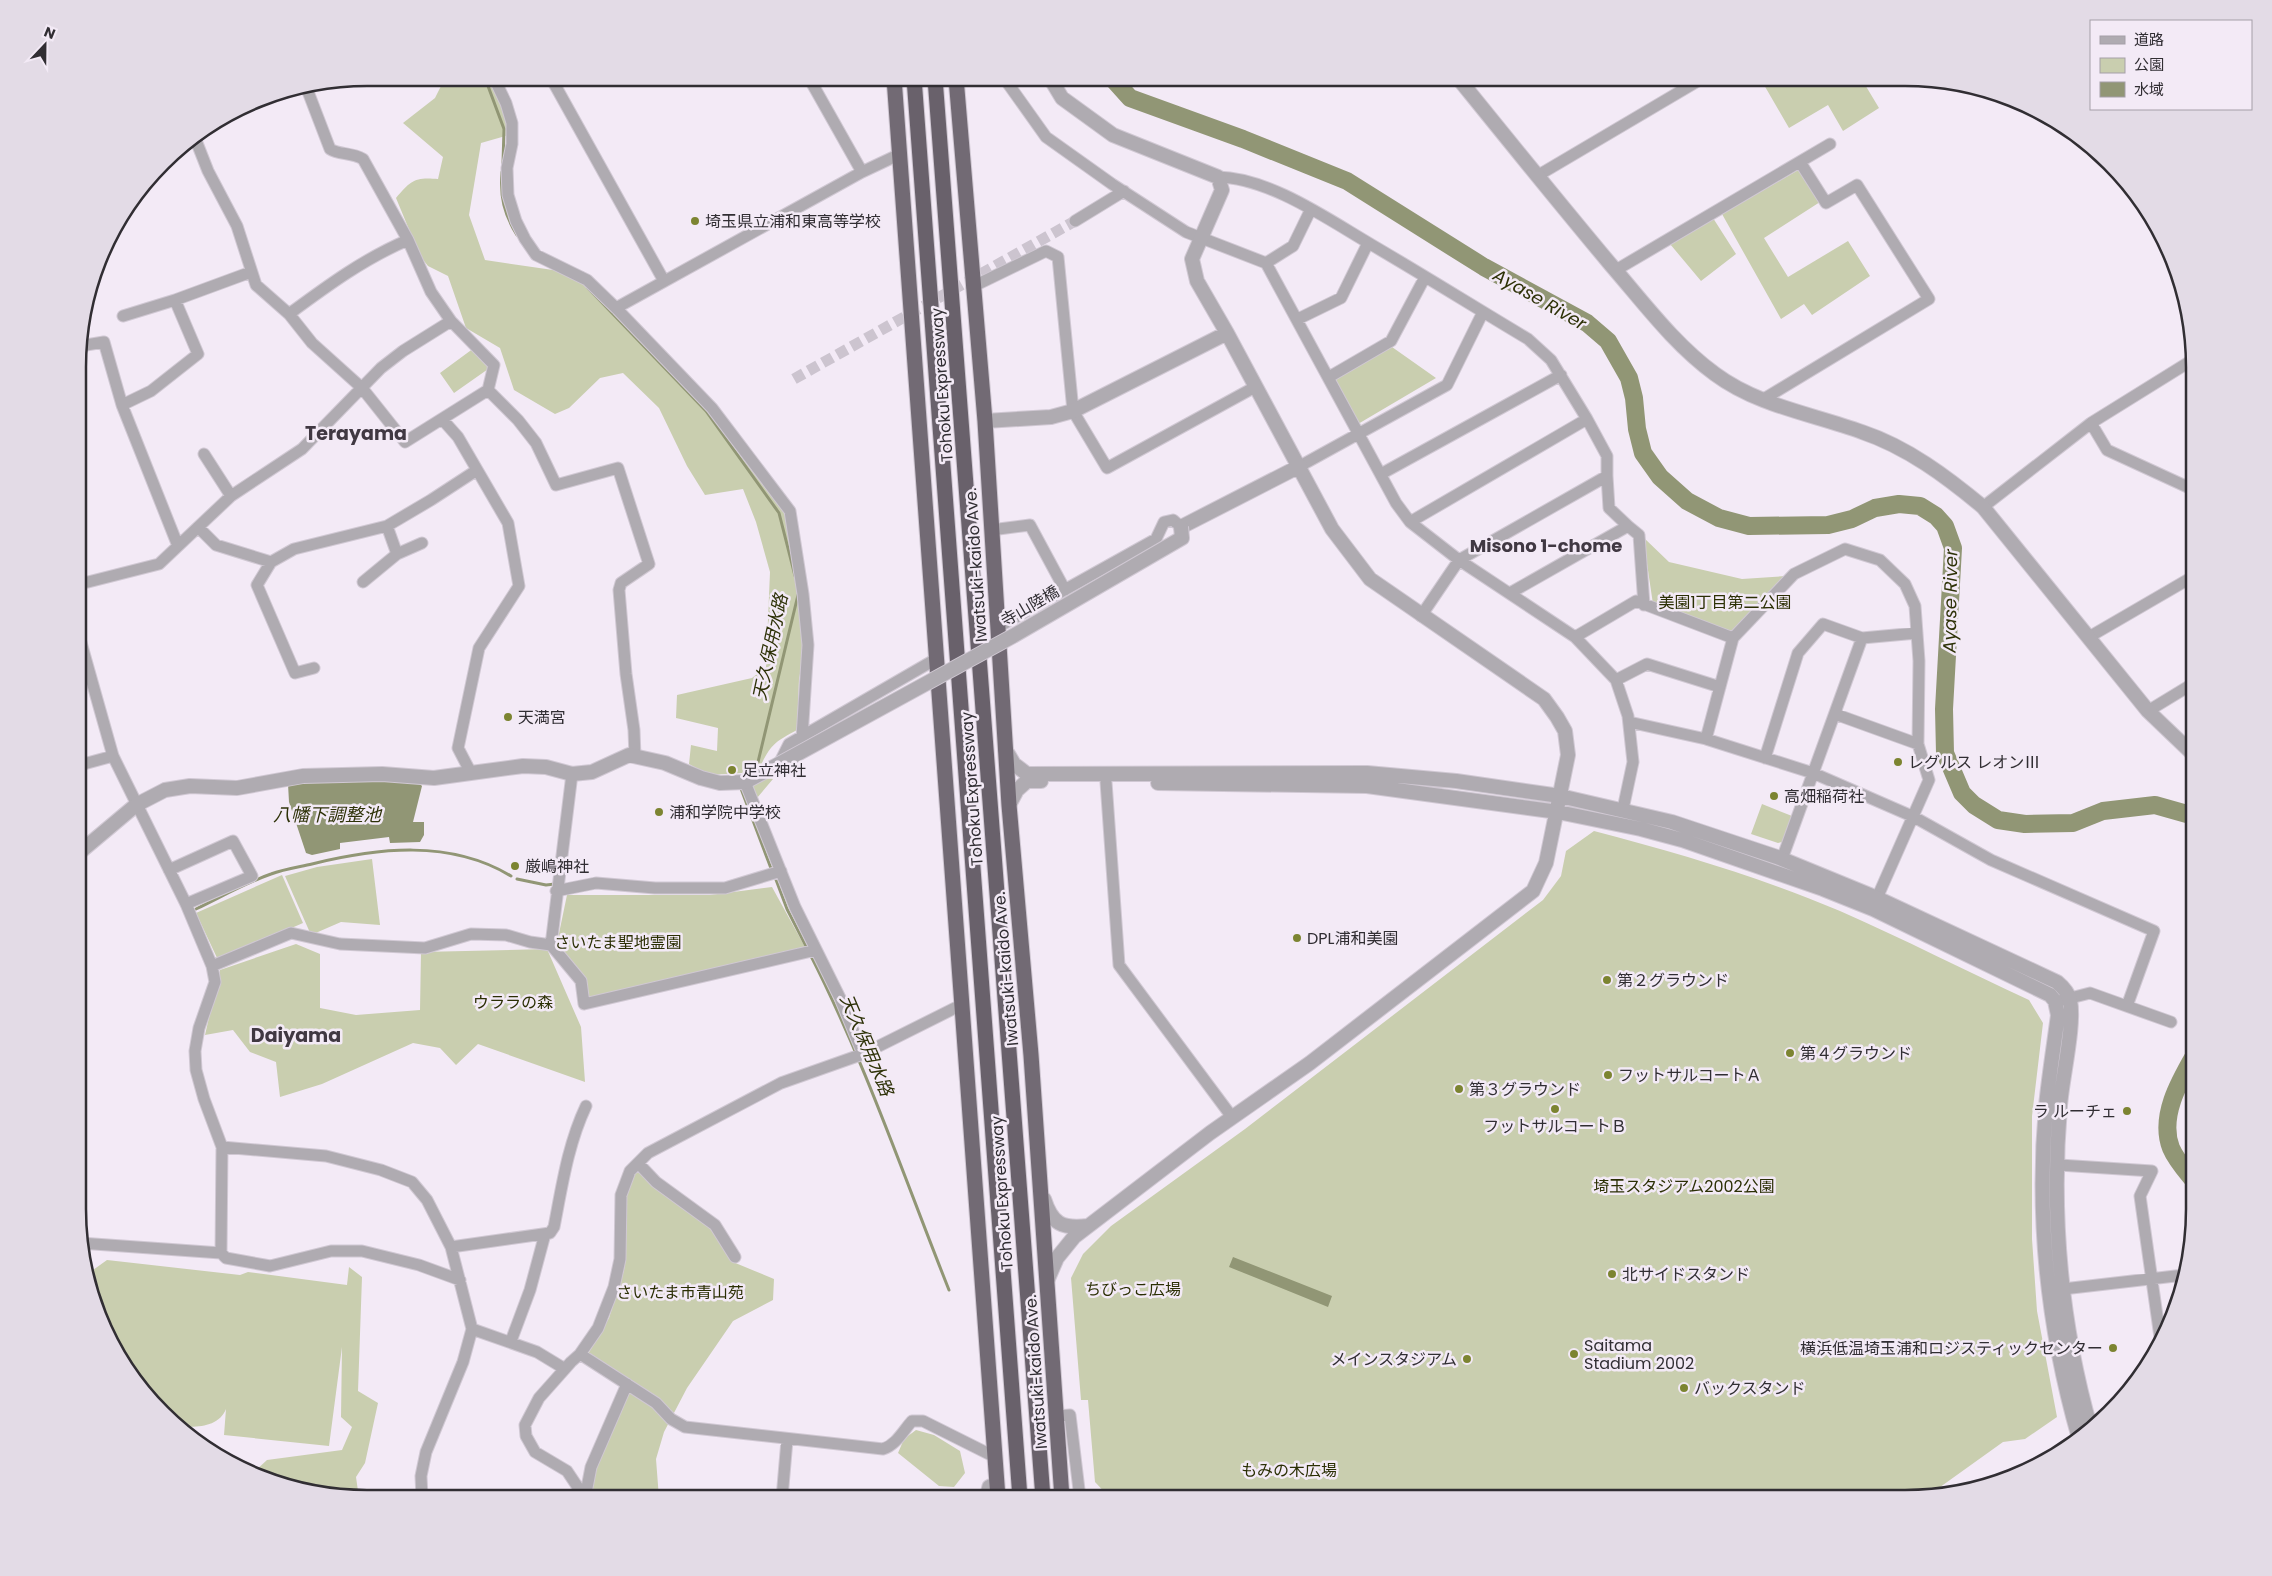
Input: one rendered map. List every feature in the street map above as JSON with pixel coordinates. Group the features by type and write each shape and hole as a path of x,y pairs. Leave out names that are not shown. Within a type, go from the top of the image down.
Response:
{"highway":[{"path":"894,86 998,1490"},
{"name":"Tohoku Expressway","path":"915,86 1019,1490"},
{"name":"Tohoku Expressway","path":"936,86 1042,1490"},
{"name":"Iwatsuki-kaido Ave.","path":"957,86 972,287 985,421 990,530 1009,805 1040,1188 1061,1490"}],"street":[{"path":"498,86 506,103 512,123 508,195 516,221 525,239 536,255 587,280 616,308 712,408 790,511 803,594 808,645 802,737"},
{"path":"555,86 664,281"},
{"path":"814,86 862,172"},
{"path":"1010,86 1046,137 1124,192 1186,232 1266,263 1298,319 1396,504 1410,522 1459,560 1575,636 1616,680 1629,722 1633,762 1623,809"},
{"path":"1055,86 1062,98 1113,135 1218,177 1228,177 1270,189 1311,209 1528,339 1551,360 1587,418 1607,456 1609,508 1639,535 1644,605"},
{"path":"1464,86 1537,176 1674,338 1716,375 1762,400 1864,432 1900,448 1956,484 1983,507 2148,711 2186,747"},
{"path":"1537,176 1689,86"},
{"path":"197,143 208,172 237,226 256,284 289,314 312,342 362,388 405,442 488,390 494,366 451,321 431,292 408,240 363,159 353,153 335,152 330,149 308,93"},
{"path":"1616,270 1830,144"},
{"path":"616,308 898,154"},
{"path":"1762,400 1929,299 1857,184 1826,203 1800,162"},
{"path":"1047,1281 1063,1249 1088,1226 1232,1117 1310,1063 1533,891 1546,863 1558,812 1568,755 1565,731 1558,716 1544,699 1421,616 1370,579 1332,529 1300,466 1197,281 1192,259 1222,190 1218,177"},
{"path":"1074,220 1124,192"},
{"path":"1266,263 1294,246 1311,209"},
{"path":"289,314 329,284 368,259 408,240"},
{"path":"1298,319 1342,298 1368,243"},
{"path":"972,287 1046,251 1058,256 1073,411 1107,468 1255,387"},
{"path":"123,316 176,300 251,272"},
{"path":"1329,377 1391,341 1426,277"},
{"path":"122,405 151,391 198,354 176,300"},
{"path":"998,627 1156,539 1164,522 1172,520 1180,527 1300,466 1447,385 1484,312"},
{"path":"86,582 159,564 231,496 302,449 381,368 451,321"},
{"path":"985,421 1052,417 1073,411 1227,333"},
{"path":"87,345 104,342 122,405 178,546"},
{"path":"1983,507 2091,423 2186,364"},
{"path":"1381,474 1561,375"},
{"path":"488,390 518,420 536,443 556,485 618,468 649,564 621,584 619,590 626,674 634,730 635,757"},
{"path":"1410,522 1587,418"},
{"path":"442,420 458,438 508,523 519,586 479,648 458,748 471,773"},
{"path":"2091,423 2107,450 2186,486"},
{"path":"204,454 231,496"},
{"path":"314,668 295,672 258,584 271,562 294,549 387,526 476,470"},
{"path":"1421,616 1459,560 1607,476"},
{"path":"990,530 1030,525 1065,590"},
{"path":"387,526 397,554"},
{"path":"1510,593 1628,526"},
{"path":"198,527 216,545 271,562"},
{"name":"寺山陸橋","path":"779,764 1013,636 1182,538 1180,527"},
{"path":"363,582 397,554 422,543"},
{"path":"1706,739 1733,638 1794,574 1845,549 1880,560 1905,584 1915,606 1919,661 1918,744 1929,780 1877,898"},
{"path":"2089,637 2186,581"},
{"path":"1575,636 1636,601 1733,638"},
{"path":"1765,758 1798,652 1822,624 1862,638 1917,632"},
{"path":"1782,859 1862,638"},
{"path":"86,847 136,805 165,790 190,786 237,788 303,776 382,774 434,778 523,766 546,767 572,774 592,772 629,755 665,763 701,778 720,783 745,782 779,764 789,744 936,659"},
{"path":"86,660 113,756 189,910 212,966 215,982 199,1028 194,1051 196,1070 204,1099 222,1147 221,1253"},
{"path":"1616,680 1647,664 1720,687"},
{"path":"2148,711 2186,688"},
{"path":"1834,714 1918,744"},
{"path":"1629,722 1706,739 1813,773 1914,817 1992,860 2154,930 2127,1006"},
{"path":"1005,749 1014,764 1027,774 1367,773 1456,781 1560,796 1623,809 1714,835 1782,859 1877,898 2045,976 2062,986 2062,1000 2058,1015 2046,1106 2043,1154 2043,1232 2053,1326 2067,1398 2076,1432"},
{"path":"86,763 113,756"},
{"path":"551,945 556,890 572,774"},
{"path":"1009,805 1017,790 1027,781 1106,782 1367,786 1558,812 1682,840 1823,889 1873,909 2062,1000 2071,1012 2060,1107 2057,1233 2063,1289 2075,1363 2089,1421"},
{"path":"745,782 781,871 816,950 840,998 863,1054"},
{"path":"1106,782 1119,965 1232,1117"},
{"path":"170,870 232,841 252,876 189,910"},
{"path":"556,890 596,883 655,888 725,888 781,871"},
{"path":"212,966 291,933 340,944 425,948 471,934 506,935 530,942 551,945 581,981 584,1004 816,950"},
{"path":"2062,1000 2090,993 2172,1022"},
{"path":"580,1490 567,1471 535,1452 526,1436 525,1425 533,1406 580,1354 598,1328 614,1287 620,1259 621,1195 630,1171 648,1153 781,1083 863,1054 962,1005"},
{"path":"451,1247 550,1234 554,1227 569,1154 578,1124 586,1106"},
{"path":"222,1147 326,1156 381,1170 412,1182 427,1200 451,1247 472,1329 463,1362 426,1452 421,1476 422,1490"},
{"path":"638,1163 656,1182 715,1225 734,1257"},
{"path":"2059,1165 2152,1170 2140,1196 2143,1223 2146,1226 2159,1329"},
{"path":"1040,1188 1049,1214 1055,1221 1076,1228 1088,1226"},
{"path":"511,1341 530,1290 545,1234"},
{"path":"89,1244 221,1253 226,1258 270,1266 331,1251 362,1251 419,1265 460,1280"},
{"path":"2063,1289 2177,1276"},
{"path":"472,1329 511,1341 537,1352 565,1369"},
{"path":"580,1354 656,1403 671,1418 685,1427 787,1440 883,1449 895,1442 912,1421 923,1421 995,1457"},
{"path":"587,1490 591,1467 627,1384"},
{"path":"1056,1416 1070,1415 1079,1490"},
{"path":"783,1490 787,1440"},
{"path":"987,1490 988,1486 997,1480"}],"green space":[{"path":"441,86 495,86 516,120 509,135 481,143 469,215 485,260 553,270 583,271 615,301 779,489 810,623 799,679 797,730 779,741 767,753 760,767 773,779 757,798 742,773 709,775 689,764 691,745 717,751 718,728 676,718 677,695 752,678 766,667 770,572 756,522 743,489 705,495 687,466 659,408 623,373 600,378 569,408 555,414 514,390 500,348 466,328 448,276 428,266 420,256 396,198 414,181 419,179 438,179 443,157 403,123 435,98"},
{"path":"1765,86 1866,86 1879,108 1843,131 1828,105 1789,128"},
{"path":"1800,169 1820,202 1764,238 1788,277 1848,241 1870,276 1812,315 1804,304 1781,319 1722,214"},
{"path":"1713,218 1736,254 1701,281 1670,244"},
{"path":"1392,347 1436,378 1358,424 1335,379"},
{"path":"474,348 491,367 454,393 440,373"},
{"name":"美園1丁目第二公園","path":"1643,537 1669,562 1742,579 1786,576 1734,632 1653,604"},
{"path":"1762,804 1792,816 1782,842 1778,843 1751,834"},
{"name":"埼玉スタジアム2002公園","path":"1594,831 1719,866 1780,887 1840,911 2029,1000 2043,1023 2032,1116 2032,1239 2037,1311 2057,1417 2025,1439 2003,1442 1940,1487 1923,1489 1102,1490 1095,1482 1088,1400 1081,1400 1071,1278 1083,1254 1111,1226 1245,1129 1543,900 1561,876 1566,851"},
{"path":"372,859 380,925 341,922 311,935 285,876 317,867"},
{"path":"282,875 303,923 218,960 196,913"},
{"name":"さいたま聖地霊園","path":"772,887 805,947 589,998 584,976 557,943 567,895 710,895"},
{"name":"ウララの森","path":"296,944 320,954 320,1008 356,1015 420,1010 421,952 547,949 581,1027 585,1082 478,1044 456,1065 440,1048 413,1043 322,1084 280,1097 276,1062 250,1052 233,1030 205,1035 220,970"},
{"name":"さいたま市青山苑","path":"637,1169 713,1226 733,1262 774,1279 773,1300 733,1321 687,1388 664,1432 656,1459 658,1490 590,1490 593,1468 632,1382 588,1354 609,1318 624,1270 626,1247 624,1194"},
{"path":"107,1260 240,1275 248,1272 347,1285 349,1267 362,1277 358,1391 378,1403 365,1463 356,1477 358,1489 312,1484 277,1475 259,1468 267,1460 342,1450 352,1427 341,1417 342,1347 329,1446 224,1435 226,1409 223,1415 213,1423 190,1427 168,1408 144,1380 124,1349 101,1299 93,1270"},
{"path":"916,1430 934,1435 960,1451 965,1473 954,1487 939,1486 898,1453 904,1439"}],"water":[{"name":"八幡下調整池","path":"310,782 418,782 422,786 413,822 424,822 424,835 420,842 390,843 389,837 340,843 340,849 312,855 306,853 289,802 288,784"},
{"path":"1233,1257 1332,1296 1328,1307 1229,1267"}],"waterway":[{"name":"天久保用水路","path":"488,86 504,129 503,163"},
{"name":"Ayase River","path":"1119,86 1130,98 1243,139 1347,181 1484,267 1587,323 1608,341 1629,378 1643,453 1660,477 1687,501 1719,518 1749,526 1828,525 1852,519 1875,508 1899,504 1920,506 1936,516 1945,526 1953,548 1944,709 1945,753 1962,793 1974,805 1998,820 2025,824 2073,823 2103,811 2155,805 2186,814"},
{"name":"天久保用水路","path":"502,172 504,205 517,235"},
{"name":"天久保用水路","path":"588,288 706,411 779,513 795,576"},
{"name":"天久保用水路","path":"750,773 758,762 798,595"},
{"name":"天久保用水路","path":"740,786 772,871"},
{"path":"196,909 242,886 276,872 337,858 387,851 413,850 463,856 488,864 511,876"},
{"name":"天久保用水路","path":"775,877 787,909 807,948"},
{"path":"517,879 546,885 555,884"},
{"name":"天久保用水路","path":"810,954 849,1036 949,1290"},
{"name":"Ayase River","path":"2186,1070 2172,1100 2167,1124 2171,1148 2186,1171"}],"tunnel":[{"path":"794,379 1075,221"}],"place":[{"name":"埼玉県立浦和東高等学校","path":"695,221"},
{"name":"天満宮","path":"508,717"},
{"name":"レグルス レオンⅢ","path":"1898,762"},
{"name":"足立神社","path":"732,770"},
{"name":"高畑稲荷社","path":"1774,796"},
{"name":"浦和学院中学校","path":"659,812"},
{"name":"厳嶋神社","path":"515,866"},
{"name":"DPL浦和美園","path":"1297,938"},
{"name":"第２グラウンド","path":"1607,980"},
{"name":"第４グラウンド","path":"1790,1053"},
{"name":"フットサルコートＡ","path":"1608,1075"},
{"name":"第３グラウンド","path":"1459,1089"},
{"name":"フットサルコートＢ","path":"1555,1109"},
{"name":"ラ ルーチェ","path":"2127,1111"},
{"name":"北サイドスタンド","path":"1612,1274"},
{"name":"横浜低温埼玉浦和ロジスティックセンター","path":"2113,1348"},
{"name":"Saitama Stadium 2002","path":"1574,1354"},
{"name":"メインスタジアム","path":"1467,1359"},
{"name":"バックスタンド","path":"1684,1388"}],"district":[{"name":"Terayama","path":"356,433"},
{"name":"Misono 1-chome","path":"1546,545"},
{"name":"Daiyama","path":"296,1035"}],"park label":[{"name":"ちびっこ広場","path":"1133,1289"},
{"name":"もみの木広場","path":"1289,1470"}]}
